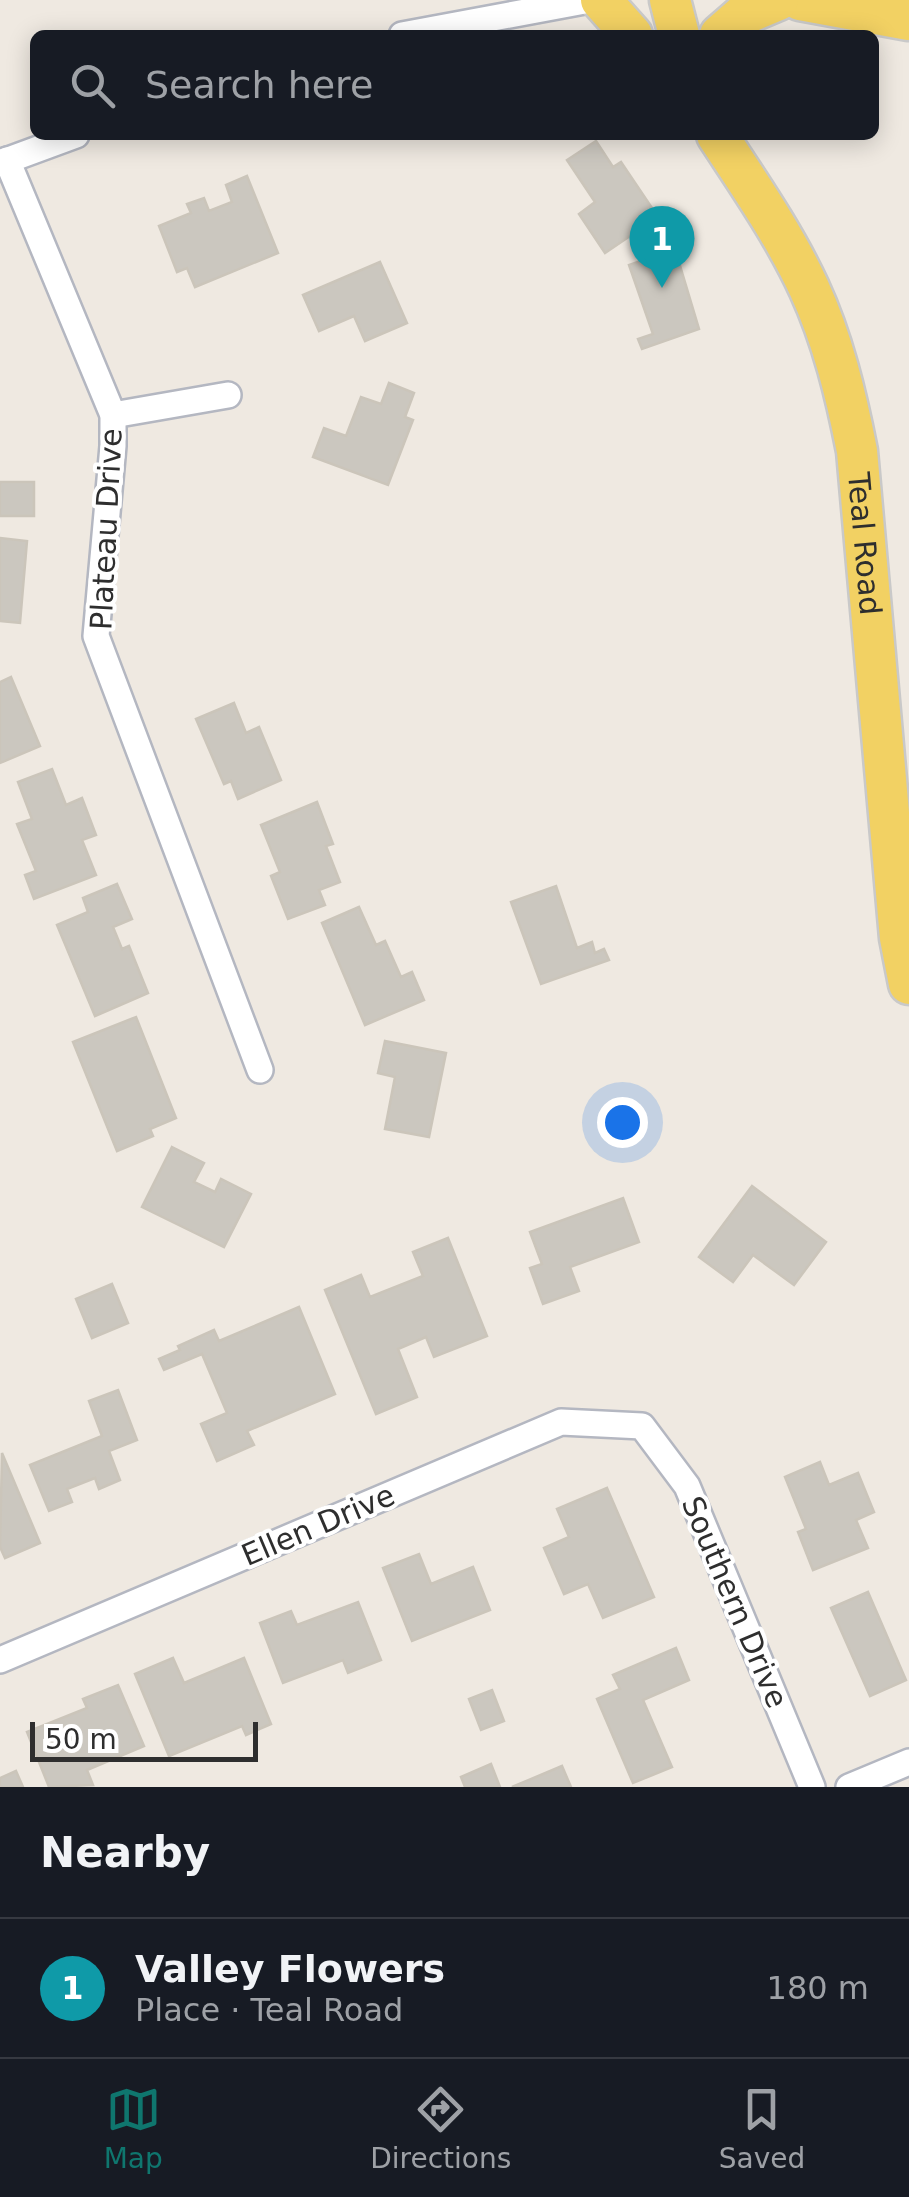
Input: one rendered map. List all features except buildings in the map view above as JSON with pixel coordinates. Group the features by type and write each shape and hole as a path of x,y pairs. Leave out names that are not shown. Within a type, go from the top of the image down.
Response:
{"main road":[{"path":"601,0 628,30"},
{"path":"670,0 678,30"},
{"path":"726,30 744,15 778,0"},
{"path":"800,0 909,20"},
{"name":"Teal Road","path":"720,140 768,214 808,287 836,360 857,451 900,938 909,984"},
{"path":"751,140 778,190 786,247"}],"street":[{"path":"429,30 590,0"},
{"path":"4,161 62,140"},
{"name":"Plateau Drive","path":"4,161 113,415 114,446 96,636 260,1070"},
{"path":"113,415 228,395"},
{"name":"Ellen Drive","path":"0,1660 561,1422 642,1426"},
{"name":"Southern Drive","path":"642,1426 687,1486 812,1787"},
{"path":"849,1787 909,1762"}],"place":[{"name":"Valley Flowers","path":"662,288"}]}
